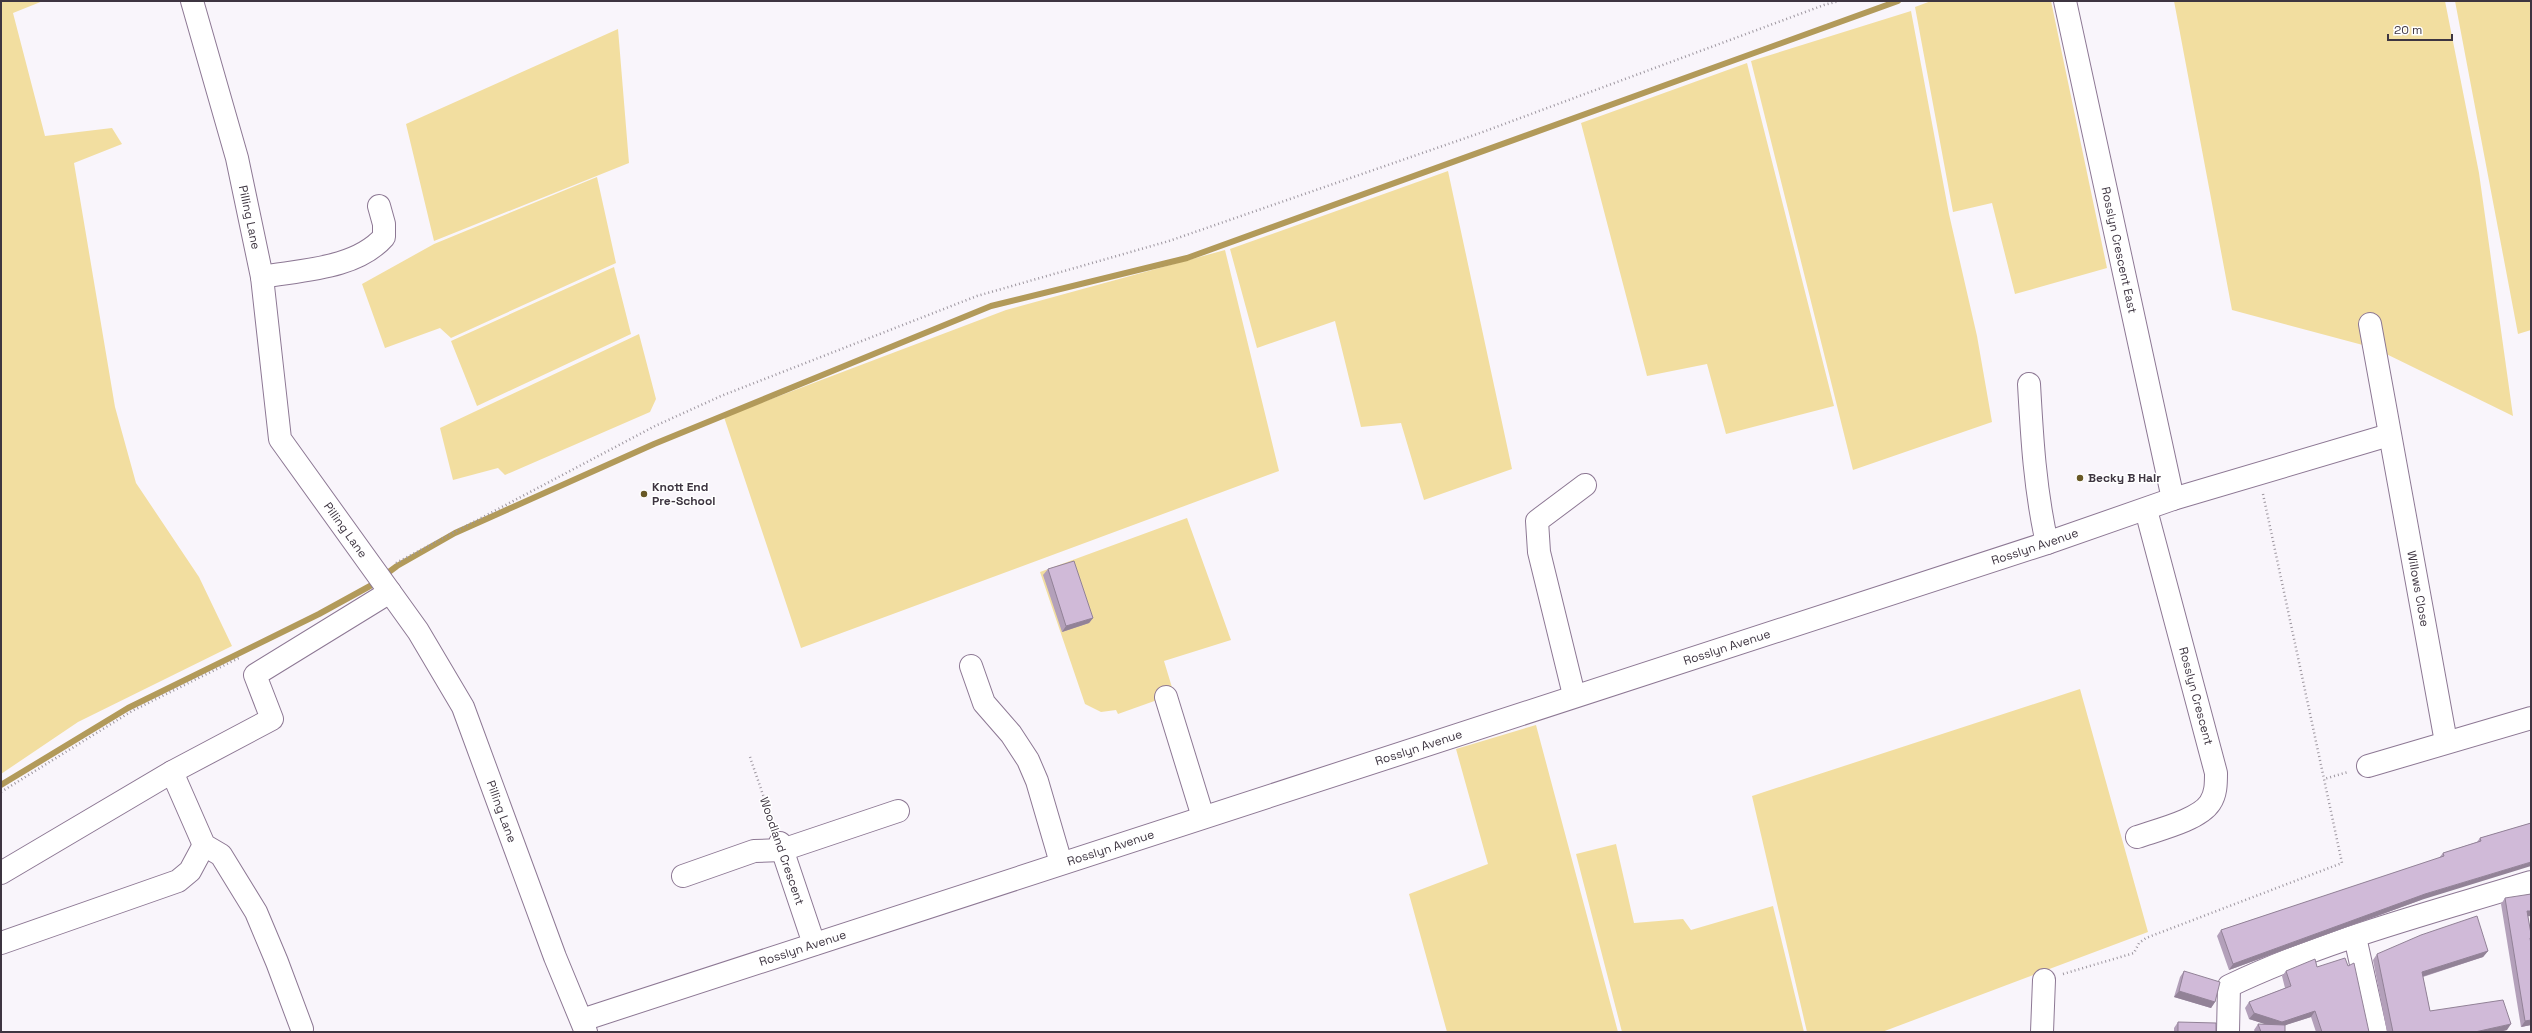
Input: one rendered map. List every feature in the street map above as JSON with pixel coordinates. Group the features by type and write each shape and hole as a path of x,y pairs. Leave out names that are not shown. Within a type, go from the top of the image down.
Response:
{"street":[{"name":"Pilling Lane","path":"192,1 237,158 262,277 280,439 378,573 418,631 463,707 555,957 584,1026"},
{"name":"Rosslyn Crescent East","path":"2065,1 2173,499"},
{"path":"262,277 333,265 376,246 384,237 384,224 380,206"},
{"name":"Willows Close","path":"2370,324 2446,742"},
{"path":"2029,384 2033,461 2038,506 2047,543"},
{"path":"2257,474 2390,435"},
{"name":"Rosslyn Avenue","path":"584,1026 814,944 2047,543 2146,510 2173,499 2257,474"},
{"path":"1574,696 1539,552 1537,522 1585,485"},
{"name":"Rosslyn Crescent","path":"2138,837 2201,813 2210,803 2216,791 2216,773 2146,510"},
{"path":"1,873 172,772 272,719 255,675 390,592"},
{"path":"971,666 984,703 1011,734 1028,760 1037,781 1061,863"},
{"path":"1166,697 1203,817"},
{"path":"2368,766 2531,718"},
{"path":"172,772 204,845 220,854 256,912 277,962 302,1029"},
{"path":"683,876 754,851 781,846 898,811"},
{"path":"1,943 178,881 190,871 204,845"},
{"name":"Woodland Crescent","path":"781,846 814,944"},
{"path":"2228,1032 2229,986 2268,967 2355,937 2531,882"},
{"path":"2355,937 2376,1032"},
{"path":"2042,1032 2044,980"}],"path":[{"path":"409,556 650,431 656,426 721,396 977,296 1169,241 1480,133 1824,5 1839,1"},
{"path":"2044,980 2134,953 2139,943 2146,938 2342,863 2257,474"},
{"path":"1,792 132,711"},
{"name":"Woodland Crescent","path":"750,757 781,846"},
{"path":"2324,779 2368,766"}],"shaded area":[{"path":"1,1 43,1 13,13 45,136 112,128 122,144 74,163 115,407 136,483 199,577 232,646 78,722 1,774"},
{"path":"1931,1 2051,1 2107,268 2015,294 1992,203 1953,212 1915,7"},
{"path":"2174,1 2445,1 2479,173 2513,416 2374,348 2232,310"},
{"path":"2455,1 2531,1 2531,330 2518,334"},
{"path":"1911,11 1949,214 1977,336 1992,422 1853,470 1751,61"},
{"path":"618,29 629,163 434,241 406,124"},
{"path":"1747,63 1834,406 1726,434 1707,364 1647,376 1581,123"},
{"path":"1448,171 1512,469 1424,500 1401,423 1361,427 1335,321 1257,348 1230,249"},
{"path":"597,177 616,263 451,338 440,328 385,348 362,284 434,244"},
{"path":"1225,250 1279,471 801,648 724,417 1006,310"},
{"path":"614,267 631,334 477,406 451,341"},
{"path":"639,334 656,399 650,412 505,475 498,468 453,480 440,428"},
{"path":"1187,518 1231,640 1164,661 1174,694 1118,714 1116,710 1101,712 1085,704 1040,572"},
{"path":"2080,689 2148,932 1882,1032 1807,1032 1752,796"},
{"path":"1536,725 1618,1032 1447,1032 1409,894 1488,864 1456,749"},
{"path":"1616,844 1634,923 1683,919 1691,930 1773,906 1804,1032 1622,1032 1576,854"}],"building":[{"path":"1074,561 1093,618 1066,626 1048,569"},
{"path":"2531,823 2531,862 2425,894 2233,964 2221,930 2444,856 2443,853 2481,841 2480,838"},
{"path":"2531,894 2531,911 2527,911 2531,934 2531,1020 2525,1021 2505,898"},
{"path":"2477,916 2488,951 2422,972 2430,1011 2503,1000 2511,1024 2475,1032 2393,1032 2377,954 2421,935"},
{"path":"2345,958 2348,966 2354,963 2369,1032 2322,1032 2315,1011 2282,1022 2254,1013 2249,1002 2291,986 2286,971 2315,959 2317,967"},
{"path":"2184,971 2220,982 2215,1002 2179,991"},
{"path":"2178,1022 2216,1023 2216,1032 2178,1032"},
{"path":"2258,1024 2285,1025 2285,1032 2261,1032"}],"waterway":[{"path":"1,785 128,708 319,614 370,586 397,566 455,533 654,444 991,306 1187,258 1898,1"}],"place":[{"name":"Becky B Hair","path":"2080,478"},
{"name":"Knott End Pre-School","path":"644,494"}]}
